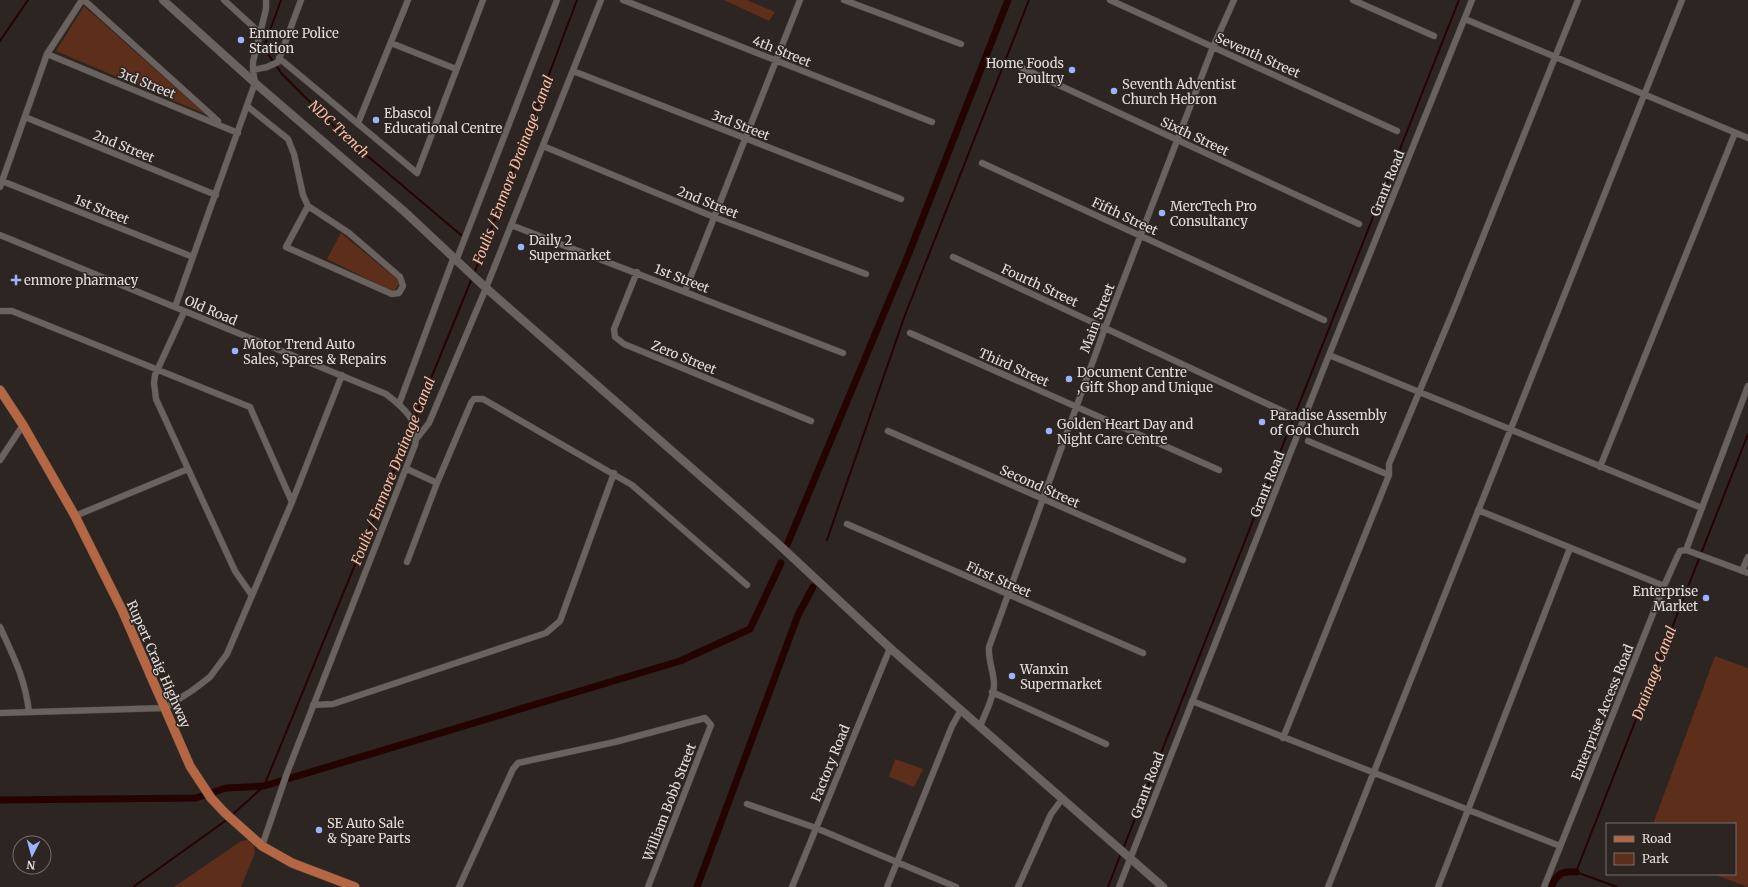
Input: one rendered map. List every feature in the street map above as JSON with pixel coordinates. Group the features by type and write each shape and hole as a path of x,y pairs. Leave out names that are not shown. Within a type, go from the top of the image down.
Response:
{"main road":[{"path":"163,0 406,213 486,288 785,550 890,648 964,712 1061,801 1163,887"},
{"name":"Rupert Craig Highway","path":"0,390 23,425 75,516 122,610 190,766 204,787 225,813 262,846 292,863 355,887"}],"street":[{"path":"1,184 47,54 83,0 222,125"},
{"path":"224,0 260,32"},
{"path":"176,307 256,83 252,70 266,9 266,0"},
{"path":"252,70 267,67 278,60 301,0"},
{"path":"358,123 408,0"},
{"path":"278,60 358,123 416,173 483,0"},
{"path":"399,404 557,0"},
{"path":"262,846 286,773 407,469 417,435 429,423 486,288 601,0"},
{"name":"4th Street","path":"623,0 932,122"},
{"path":"685,291 800,0"},
{"path":"844,0 961,44"},
{"name":"Seventh Street","path":"1110,0 1397,131"},
{"name":"Main Street","path":"992,692 994,686 993,674 988,662 989,647 1007,594 1140,236 1213,47 1234,0"},
{"path":"1353,0 1434,36"},
{"name":"Grant Road","path":"1119,887 1329,355 1472,0"},
{"path":"1283,738 1389,474 1389,464 1578,0"},
{"path":"1328,887 1682,0"},
{"path":"1465,19 1748,138"},
{"path":"391,43 456,69"},
{"name":"3rd Street","path":"47,54 222,125 238,133"},
{"name":"Sixth Street","path":"1022,68 1360,224"},
{"name":"3rd Street","path":"573,71 901,200"},
{"path":"247,106 288,140 294,154 303,195 308,206 349,233 400,277 404,286 399,293 392,294 286,247 308,206"},
{"name":"2nd Street","path":"25,117 216,195"},
{"path":"1600,467 1735,133"},
{"name":"2nd Street","path":"543,146 714,217 866,274"},
{"name":"Fifth Street","path":"982,163 1324,320"},
{"name":"1st Street","path":"1,184 193,257"},
{"name":"1st Street","path":"511,224 843,353"},
{"name":"Old Road","path":"0,235 386,394 408,413 417,435"},
{"name":"Fourth Street","path":"953,257 1291,414"},
{"name":"Zero Street","path":"637,272 614,329 615,337 624,344 810,421"},
{"path":"0,311 12,311 250,406 292,502"},
{"path":"184,312 157,369 154,383 156,399 235,571 251,594"},
{"name":"Third Street","path":"910,333 1219,470"},
{"path":"1329,355 1702,508"},
{"path":"0,714 166,708 210,677 227,654 251,594 292,502 342,375"},
{"path":"1748,386 1686,550 1745,572 1748,557"},
{"path":"407,562 438,482 474,399 483,399 614,473 632,485 747,585"},
{"path":"0,460 23,425"},
{"name":"Second Street","path":"888,431 1183,560"},
{"path":"1308,441 1389,474"},
{"path":"75,516 188,469"},
{"path":"407,469 438,482"},
{"path":"314,705 333,704 546,633 560,621 614,473"},
{"path":"1478,510 1664,586"},
{"name":"First Street","path":"847,524 1143,653"},
{"path":"1438,887 1467,809 1570,548"},
{"name":"Enterprise Access Road","path":"1544,887 1664,586 1680,551 1686,550"},
{"path":"0,627 19,667 27,689 29,712"},
{"path":"0,644 8,644"},
{"name":"Factory Road","path":"792,887 890,648"},
{"path":"980,727 992,692 1106,744"},
{"path":"1192,701 1560,846"},
{"path":"887,887 952,726 956,718 964,712"},
{"name":"William Bobb Street","path":"459,887 513,769 518,763 615,742 704,718 711,725 648,887"},
{"path":"1018,887 1051,814 1061,801"},
{"path":"747,804 816,828 956,887"}],"green space":[{"path":"724,0 747,0 775,12 769,21"},
{"path":"84,6 205,114 56,51"},
{"path":"341,233 398,280 399,284 395,290 392,291 327,259"},
{"path":"1715,656 1748,668 1748,887 1716,875 1736,875 1736,823 1653,823"},
{"path":"895,759 923,769 914,787 889,777"},
{"path":"248,840 254,846 255,853 241,887 174,887 241,841"}],"waterway":[{"path":"0,41 28,0"},
{"name":"NDC Trench","path":"281,0 265,44 268,54 282,74 345,137 461,235"},
{"name":"Foulis / Enmore Drainage Canal","path":"474,274 577,0"},
{"path":"787,545 907,258 1008,0"},
{"path":"827,540 905,315 1029,0"},
{"path":"1123,849 1459,0"},
{"name":"Foulis / Enmore Drainage Canal","path":"414,420 472,278"},
{"name":"Foulis / Enmore Drainage Canal","path":"231,816 264,786 412,426"},
{"name":"Drainage Canal","path":"1617,887 1576,872 1748,434"},
{"path":"0,800 196,798 226,788 264,786 680,661 750,629 781,563"},
{"path":"697,887 798,615 813,587"},
{"name":"Foulis / Enmore Drainage Canal","path":"133,887 228,819"},
{"path":"1108,887 1121,853"},
{"path":"1551,887 1555,879 1560,874 1576,872"}],"place":[{"name":"Enmore Police Station","path":"241,40"},
{"name":"Home Foods Poultry","path":"1072,70"},
{"name":"Seventh Adventist Church Hebron","path":"1114,91"},
{"name":"Ebascol Educational Centre","path":"376,120"},
{"name":"MercTech Pro Consultancy","path":"1162,213"},
{"name":"Daily 2 Supermarket","path":"521,247"},
{"name":"enmore pharmacy","path":"16,280"},
{"name":"Motor Trend Auto Sales, Spares & Repairs","path":"235,351"},
{"name":"Document Centre ,Gift Shop and Unique","path":"1069,379"},
{"name":"Paradise Assembly of God Church","path":"1262,422"},
{"name":"Golden Heart Day and Night Care Centre","path":"1049,431"},
{"name":"Enterprise Market","path":"1706,598"},
{"name":"Wanxin Supermarket","path":"1012,676"},
{"name":"SE Auto Sale & Spare Parts","path":"319,830"}]}
